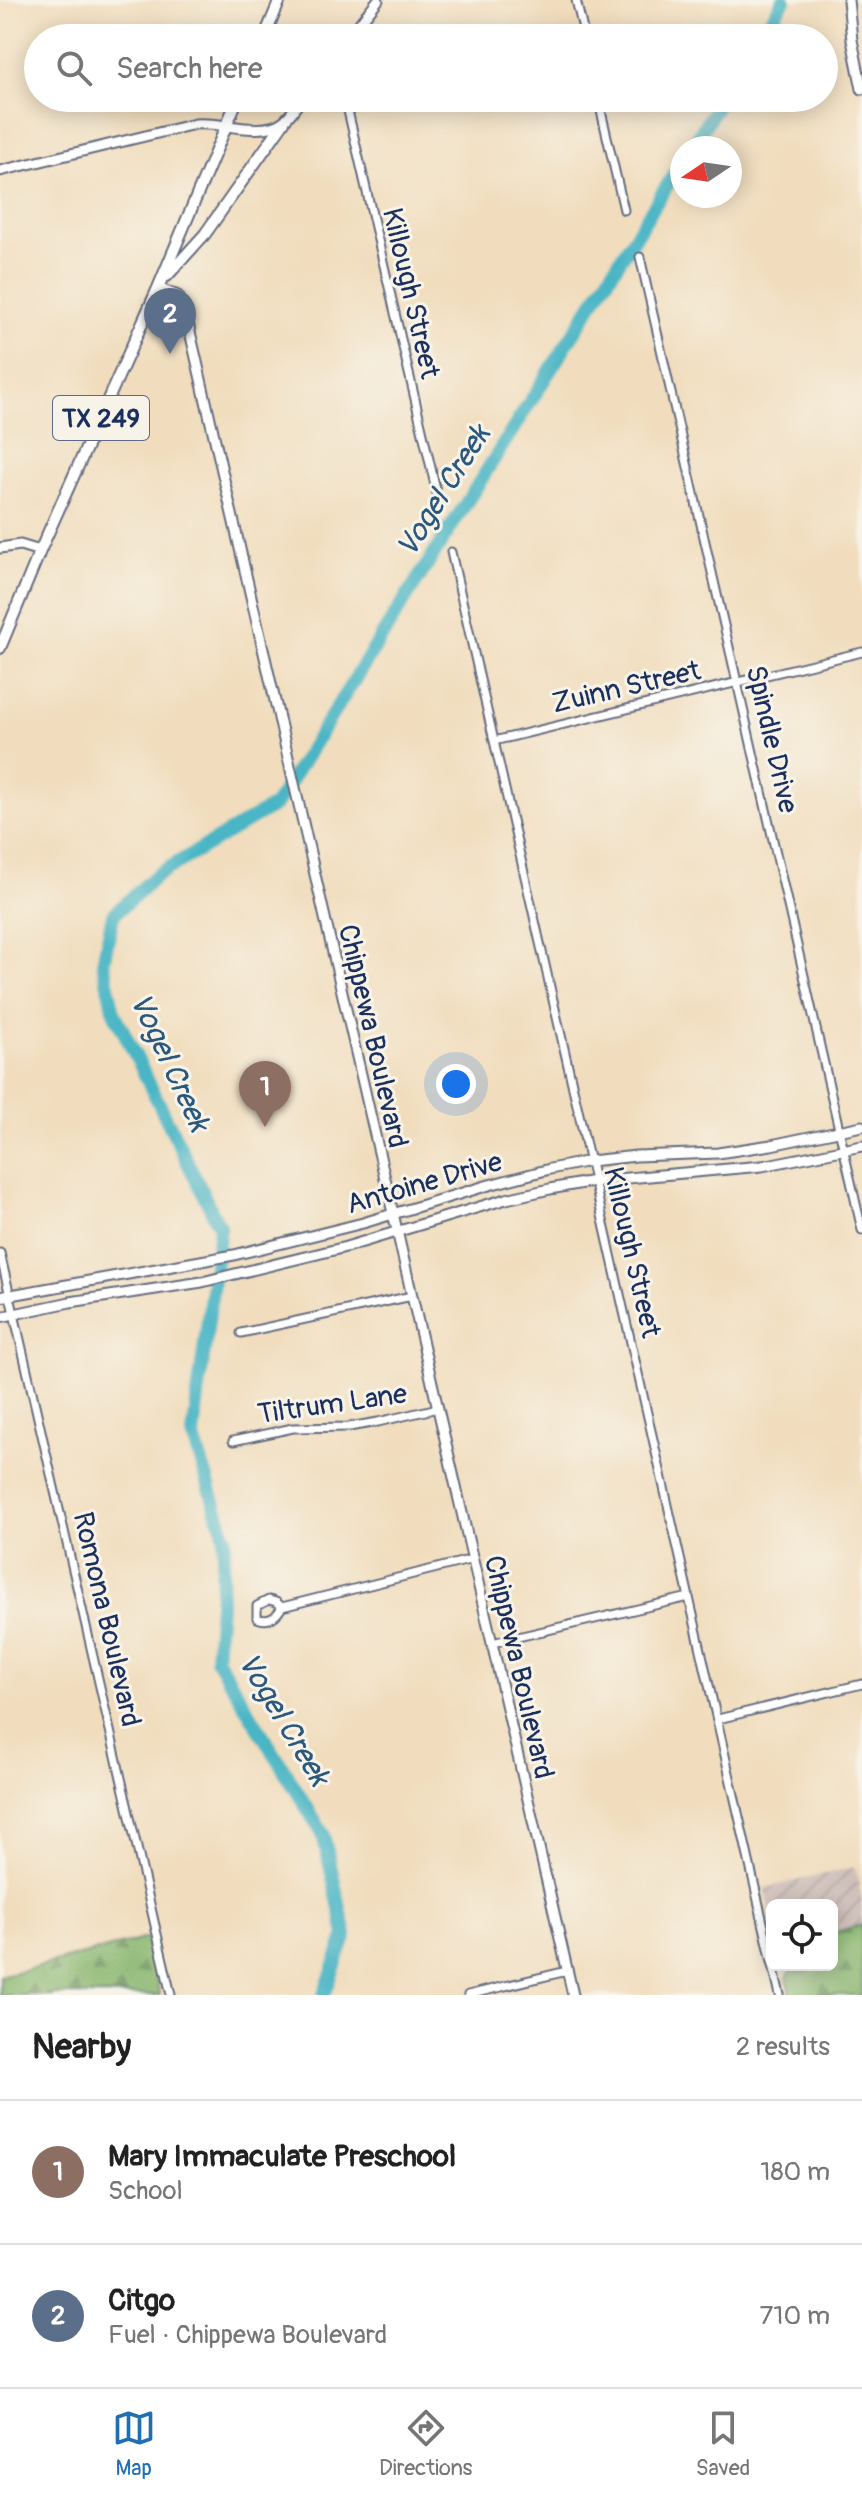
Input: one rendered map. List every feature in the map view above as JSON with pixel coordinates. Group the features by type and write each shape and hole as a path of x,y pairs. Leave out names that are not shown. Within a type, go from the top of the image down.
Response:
{"main road":[{"path":"270,24 280,0"},
{"name":"TX 249","path":"0,648 232,112"},
{"path":"159,286 205,234 284,122"}],"street":[{"path":"359,24 378,0"},
{"path":"576,0 582,24"},
{"path":"848,0 862,89"},
{"path":"0,171 195,124 208,122 271,128 284,122 292,112"},
{"name":"Killough Street","path":"348,112 438,498"},
{"path":"601,112 624,210"},
{"name":"Spindle Drive","path":"640,257 862,1230"},
{"name":"Chippewa Boulevard","path":"159,286 178,296 185,310 573,1995"},
{"path":"0,548 20,545 40,551"},
{"name":"Killough Street","path":"451,552 766,1936"},
{"name":"Zuinn Street","path":"494,741 862,652"},
{"name":"Antoine Drive","path":"5,1296 234,1255 394,1214 489,1185 590,1161 718,1153 862,1126"},
{"name":"Antoine Drive","path":"0,1317 233,1275 346,1247 506,1199 594,1181 762,1166 862,1146"},
{"path":"718,1153 719,1171"},
{"path":"286,1242 290,1260"},
{"name":"Romona Boulevard","path":"0,1253 5,1296 14,1314 171,1995"},
{"path":"122,1275 125,1295"},
{"path":"241,1333 412,1296"},
{"name":"Tiltrum Lane","path":"233,1441 293,1428 349,1427 438,1408"},
{"path":"282,1607 473,1559"},
{"path":"492,1643 689,1597"},
{"path":"718,1719 862,1684"},
{"path":"468,1995 567,1971"},
{"name":"Killough Street","path":"774,1971 780,1995"}],"shaded area":[{"path":"855,1867 862,1899 862,1930 838,1935 838,1899 768,1899 765,1888"}],"green space":[{"path":"862,1925 862,1995 791,1995 787,1978 791,1971 838,1971 838,1931"},
{"path":"147,1938 160,1995 0,1995 0,1976"}],"waterway":[{"name":"Vogel Creek","path":"769,24 784,0"},
{"name":"Vogel Creek","path":"698,136 713,112"},
{"name":"Vogel Creek","path":"324,1995 346,1935 323,1834 216,1658 225,1536 193,1435 220,1228 114,1012 103,963 113,915 157,875 275,805 670,181"}],"place":[{"name":"Citgo","path":"170,354"},
{"name":"Mary Immaculate Preschool","path":"265,1127"}]}
